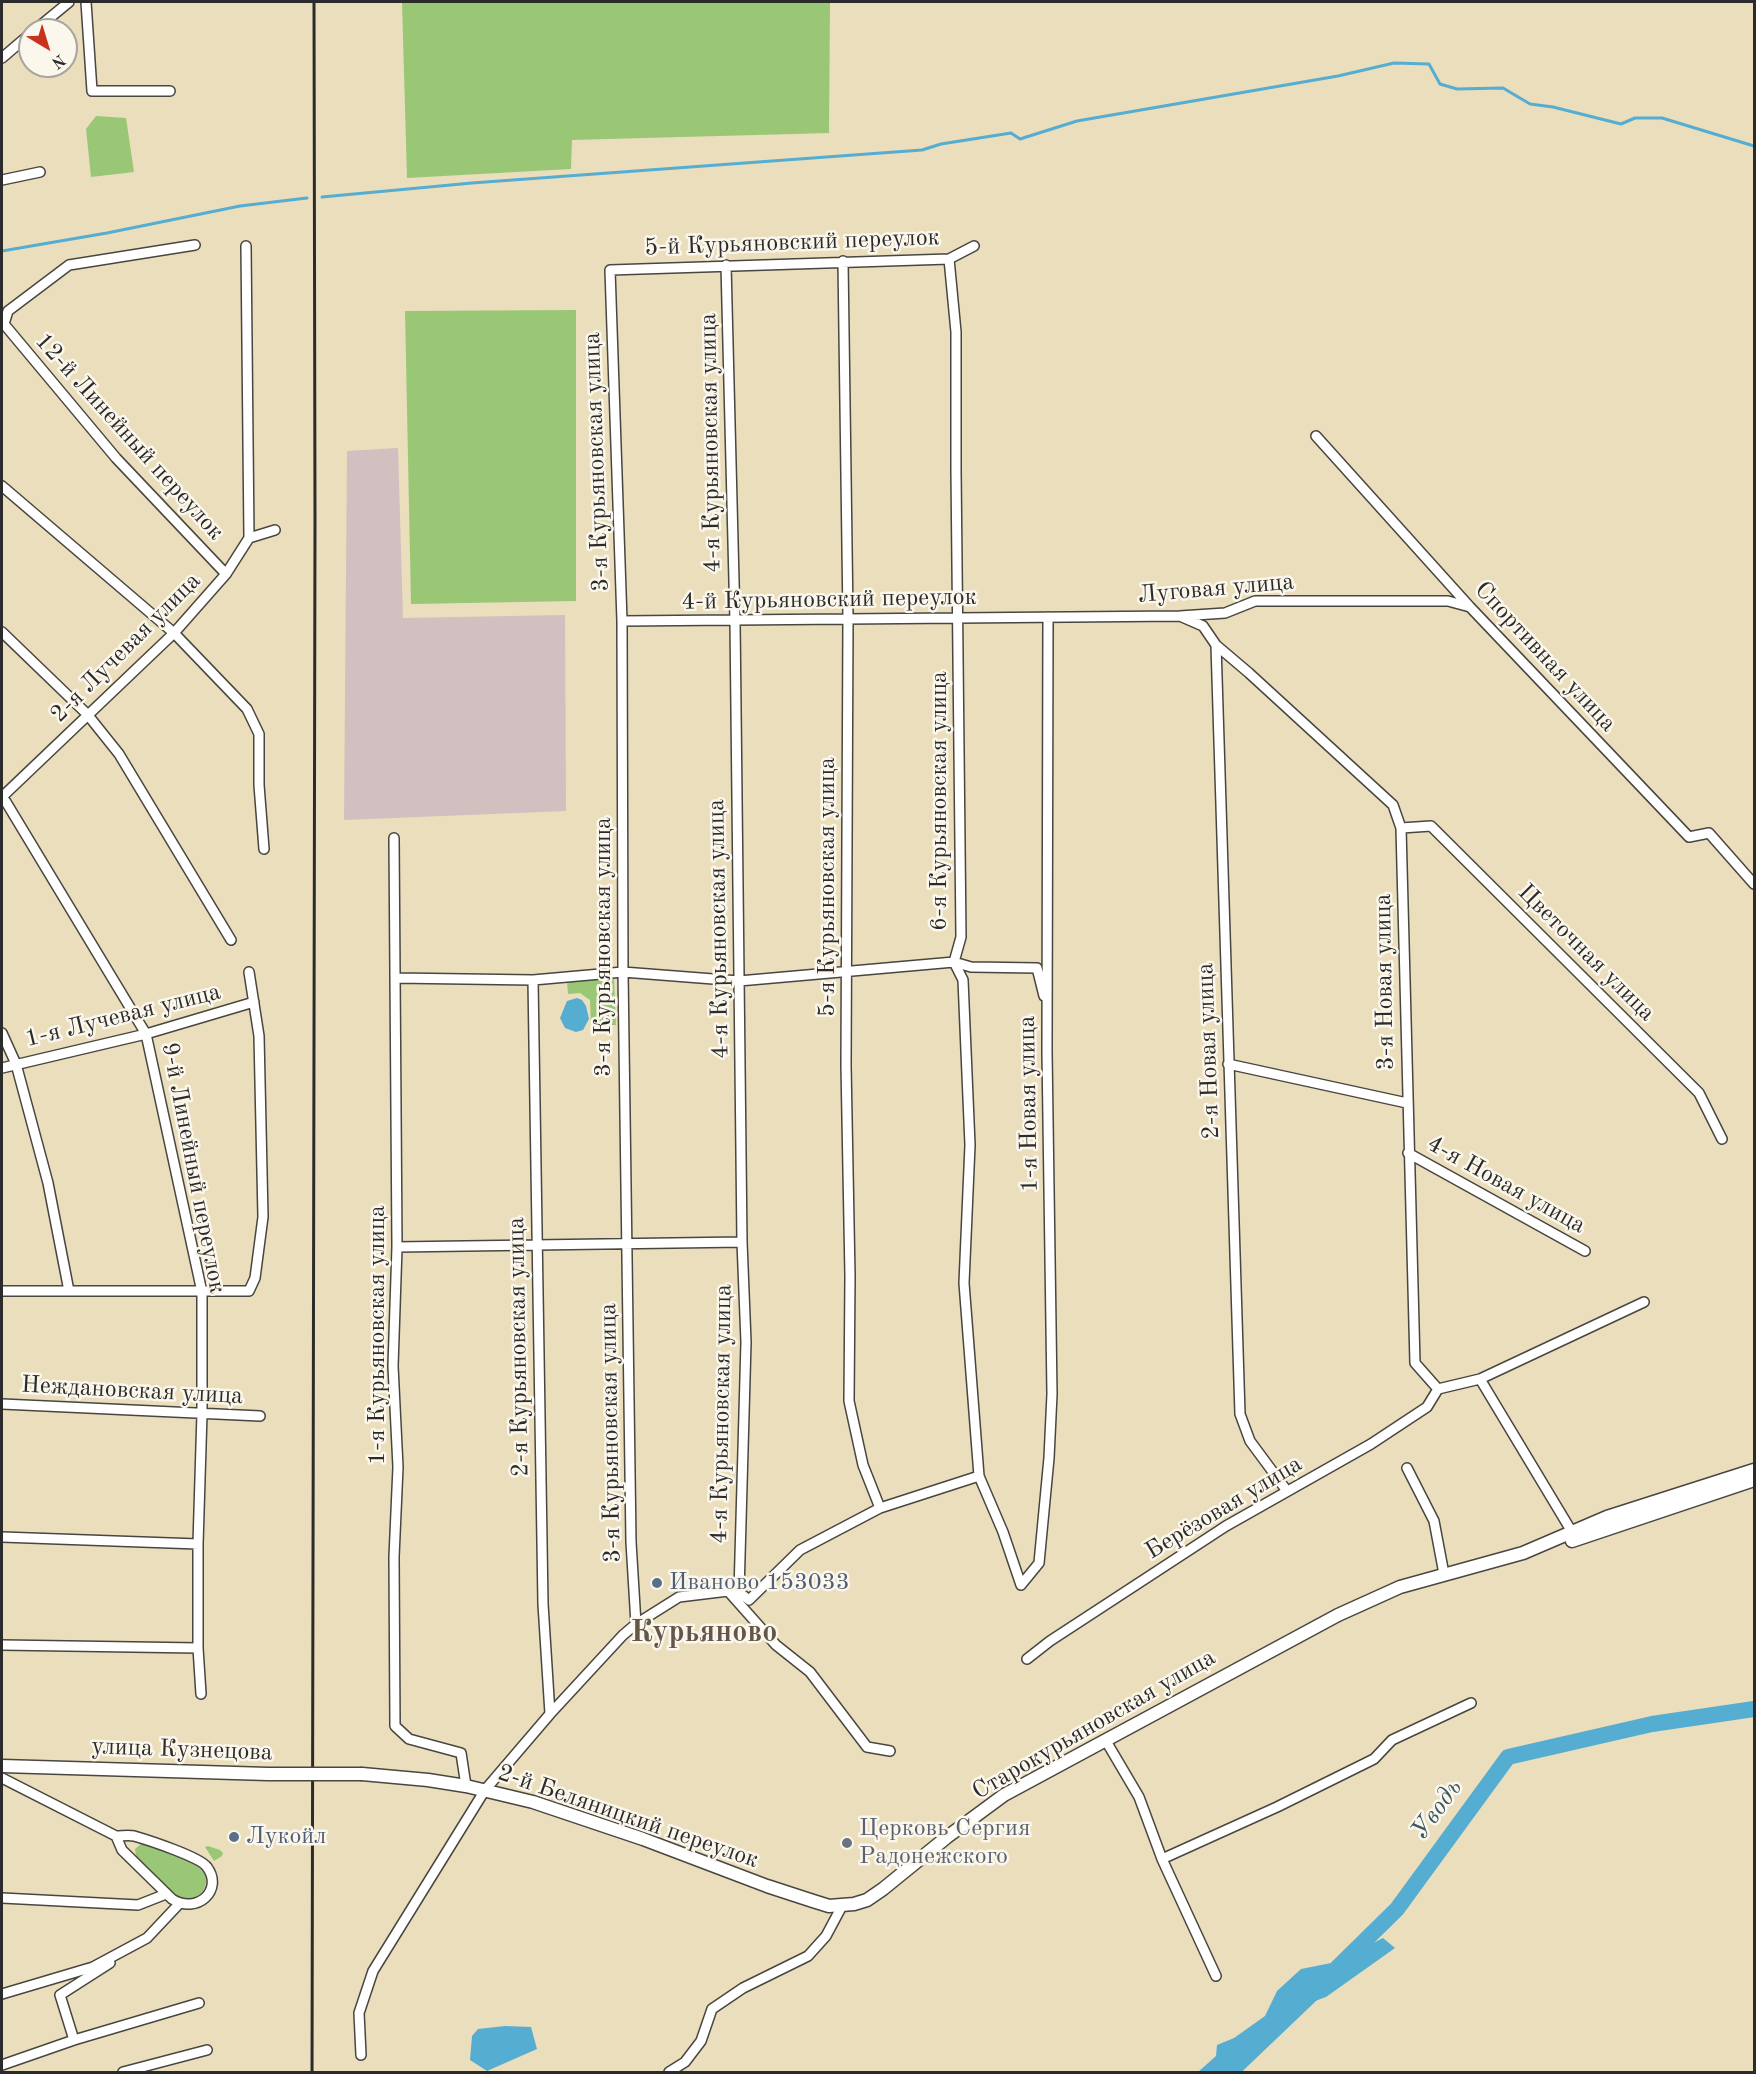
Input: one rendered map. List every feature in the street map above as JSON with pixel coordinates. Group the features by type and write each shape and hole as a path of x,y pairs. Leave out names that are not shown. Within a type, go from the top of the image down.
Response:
{"main road":[{"name":"Старокурьяновская улица","path":"842,1906 867,1900 1004,1795 1208,1683 1338,1615 1400,1587 1514,1556 1574,1536 1607,1517 1755,1470"},
{"path":"1574,1536 1755,1480"},
{"name":"улица Кузнецова","path":"2,1766 268,1774 362,1774"},
{"name":"2-й Беляницкий переулок","path":"362,1774 466,1786 533,1802 644,1839 767,1886 813,1901 842,1906"}],"street":[{"path":"50,18 69,2"},
{"path":"86,2 92,90 170,91"},
{"path":"2,58 18,44"},
{"path":"2,180 40,172"},
{"name":"12-й Линейный переулок","path":"195,245 69,265 8,311 4,324 116,458 226,574"},
{"path":"246,246 249,538 275,530"},
{"name":"5-й Курьяновский переулок","path":"610,270 949,259 974,246"},
{"name":"6-я Курьяновская улица","path":"949,259 956,332 962,937 954,962 963,980 970,1145 964,1283 979,1476 1022,1585"},
{"name":"5-я Курьяновская улица","path":"843,261 848,618 849,1401 863,1465 880,1509"},
{"name":"4-я Курьяновская улица","path":"726,265 735,621 742,1242 746,1342 739,1592"},
{"name":"3-я Курьяновская улица","path":"610,270 622,621 623,972 631,1542 636,1624"},
{"name":"Спортивная улица","path":"1316,436 1470,607 1689,837 1709,833 1755,884"},
{"path":"2,486 174,633 247,709 259,734 259,785 264,849"},
{"name":"2-я Лучевая улица","path":"2,797 174,633 226,574 249,538"},
{"name":"Луговая улица","path":"1037,617 1180,616 1225,613 1255,601 1448,601 1470,607"},
{"path":"1180,616 1203,626 1216,645"},
{"name":"4-й Курьяновский переулок","path":"622,621 1037,617"},
{"name":"1-я Новая улица","path":"1022,1585 1039,1563 1052,1404 1047,1015 1048,617"},
{"path":"2,632 87,714 119,754 231,940"},
{"name":"3-я Новая улица","path":"1216,645 1250,673 1394,805 1401,828 1414,1363 1438,1389"},
{"name":"2-я Новая улица","path":"1216,645 1240,1414 1250,1441 1287,1491"},
{"name":"9-й Линейный переулок","path":"2,797 146,1034 202,1292 202,1413 198,1544 198,1648 201,1694"},
{"name":"Цветочная улица","path":"1401,828 1431,826 1699,1093 1722,1139"},
{"name":"1-я Курьяновская улица","path":"394,838 397,1247 393,1366 398,1467 394,1557 395,1726 409,1739 461,1753 466,1786"},
{"path":"396,978 533,980 623,972 739,981 954,962 971,967 1037,968 1047,1015"},
{"path":"2,1291 249,1291 255,1278 263,1217 259,1036 249,972"},
{"name":"2-я Курьяновская улица","path":"533,980 543,1604 550,1713"},
{"name":"1-я Лучевая улица","path":"2,1068 146,1034 254,1002"},
{"path":"2,1033 16,1064 48,1183 69,1291"},
{"path":"1228,1064 1407,1103"},
{"name":"4-я Новая улица","path":"1408,1153 1586,1251"},
{"path":"397,1247 742,1242"},
{"path":"1438,1389 1480,1379 1644,1302"},
{"path":"1480,1379 1574,1536"},
{"name":"Берёзовая улица","path":"1027,1659 1050,1641 1226,1526 1371,1444 1427,1407 1438,1389"},
{"name":"Неждановская улица","path":"2,1404 260,1416"},
{"path":"1407,1468 1434,1521 1444,1574"},
{"path":"362,2055 359,2013 373,1971 485,1790 550,1713 623,1635 636,1624 679,1597 728,1591 739,1592 750,1600 800,1550 880,1509 979,1476"},
{"path":"2,1537 198,1544"},
{"path":"728,1591 776,1645 810,1672 867,1747 890,1751"},
{"path":"2,1645 198,1648"},
{"path":"1162,1859 1277,1807 1374,1759 1392,1740 1471,1703"},
{"path":"1106,1741 1139,1797 1162,1859 1216,1976"},
{"path":"2,1779 116,1836 132,1835 194,1858 207,1867 212,1882 207,1896 194,1905 178,1904 123,1850 116,1836"},
{"path":"2,1898 138,1905 166,1894"},
{"path":"74,2040 60,1995 147,1938 178,1904"},
{"path":"669,2073 685,2062 701,2041 712,2009 742,1988 808,1956 826,1935 842,1906"},
{"path":"2,1994 93,1967 147,1938"},
{"path":"2,2065 74,2040 199,2003"},
{"path":"123,2073 207,2050"}],"shaded area":[{"path":"398,448 403,618 565,615 566,811 344,820 347,451"}],"green space":[{"path":"402,2 830,2 829,133 572,140 571,169 407,178"},
{"path":"96,116 126,118 134,172 91,177 86,129"},
{"path":"576,310 576,601 411,604 405,311"},
{"path":"614,978 616,1025 591,1026 590,1000 580,993 568,994 567,981"},
{"path":"142,1843 175,1855 200,1869 206,1879 201,1894 186,1900 169,1891 136,1857 135,1849"},
{"path":"205,1847 220,1850 223,1853 222,1856 214,1861"}],"water":[{"path":"577,998 582,1000 586,1006 589,1019 583,1030 576,1032 565,1028 560,1018 567,1001"},
{"path":"1383,1938 1395,1948 1326,1997 1282,2013 1273,2033 1240,2056 1226,2072 1198,2072 1216,2056 1217,2045 1234,2038 1265,2016 1277,1991 1301,1969 1336,1962"},
{"path":"505,2026 531,2027 537,2049 487,2071 470,2060 472,2036 478,2029"}],"waterway":[{"path":"322,197 472,183 922,150 941,144 1011,133 1020,139 1077,121 1338,76 1394,63 1429,64 1440,84 1457,89 1503,88 1530,104 1553,107 1621,124 1635,118 1662,118 1754,146"},
{"path":"2,251 107,233 240,206 307,198"},
{"name":"Уводь","path":"1337,1968 1397,1909 1508,1757 1652,1724 1754,1709"},
{"name":"Уводь","path":"1230,2072 1315,1991"}],"railway":[{"path":"312,2072 314,2"}],"place":[{"name":"Иваново 153033","path":"657,1583"},
{"name":"Лукойл","path":"234,1837"},
{"name":"Церковь Сергия Радонежского","path":"847,1843"}],"district":[{"name":"Курьяново","path":"704,1633"}]}
